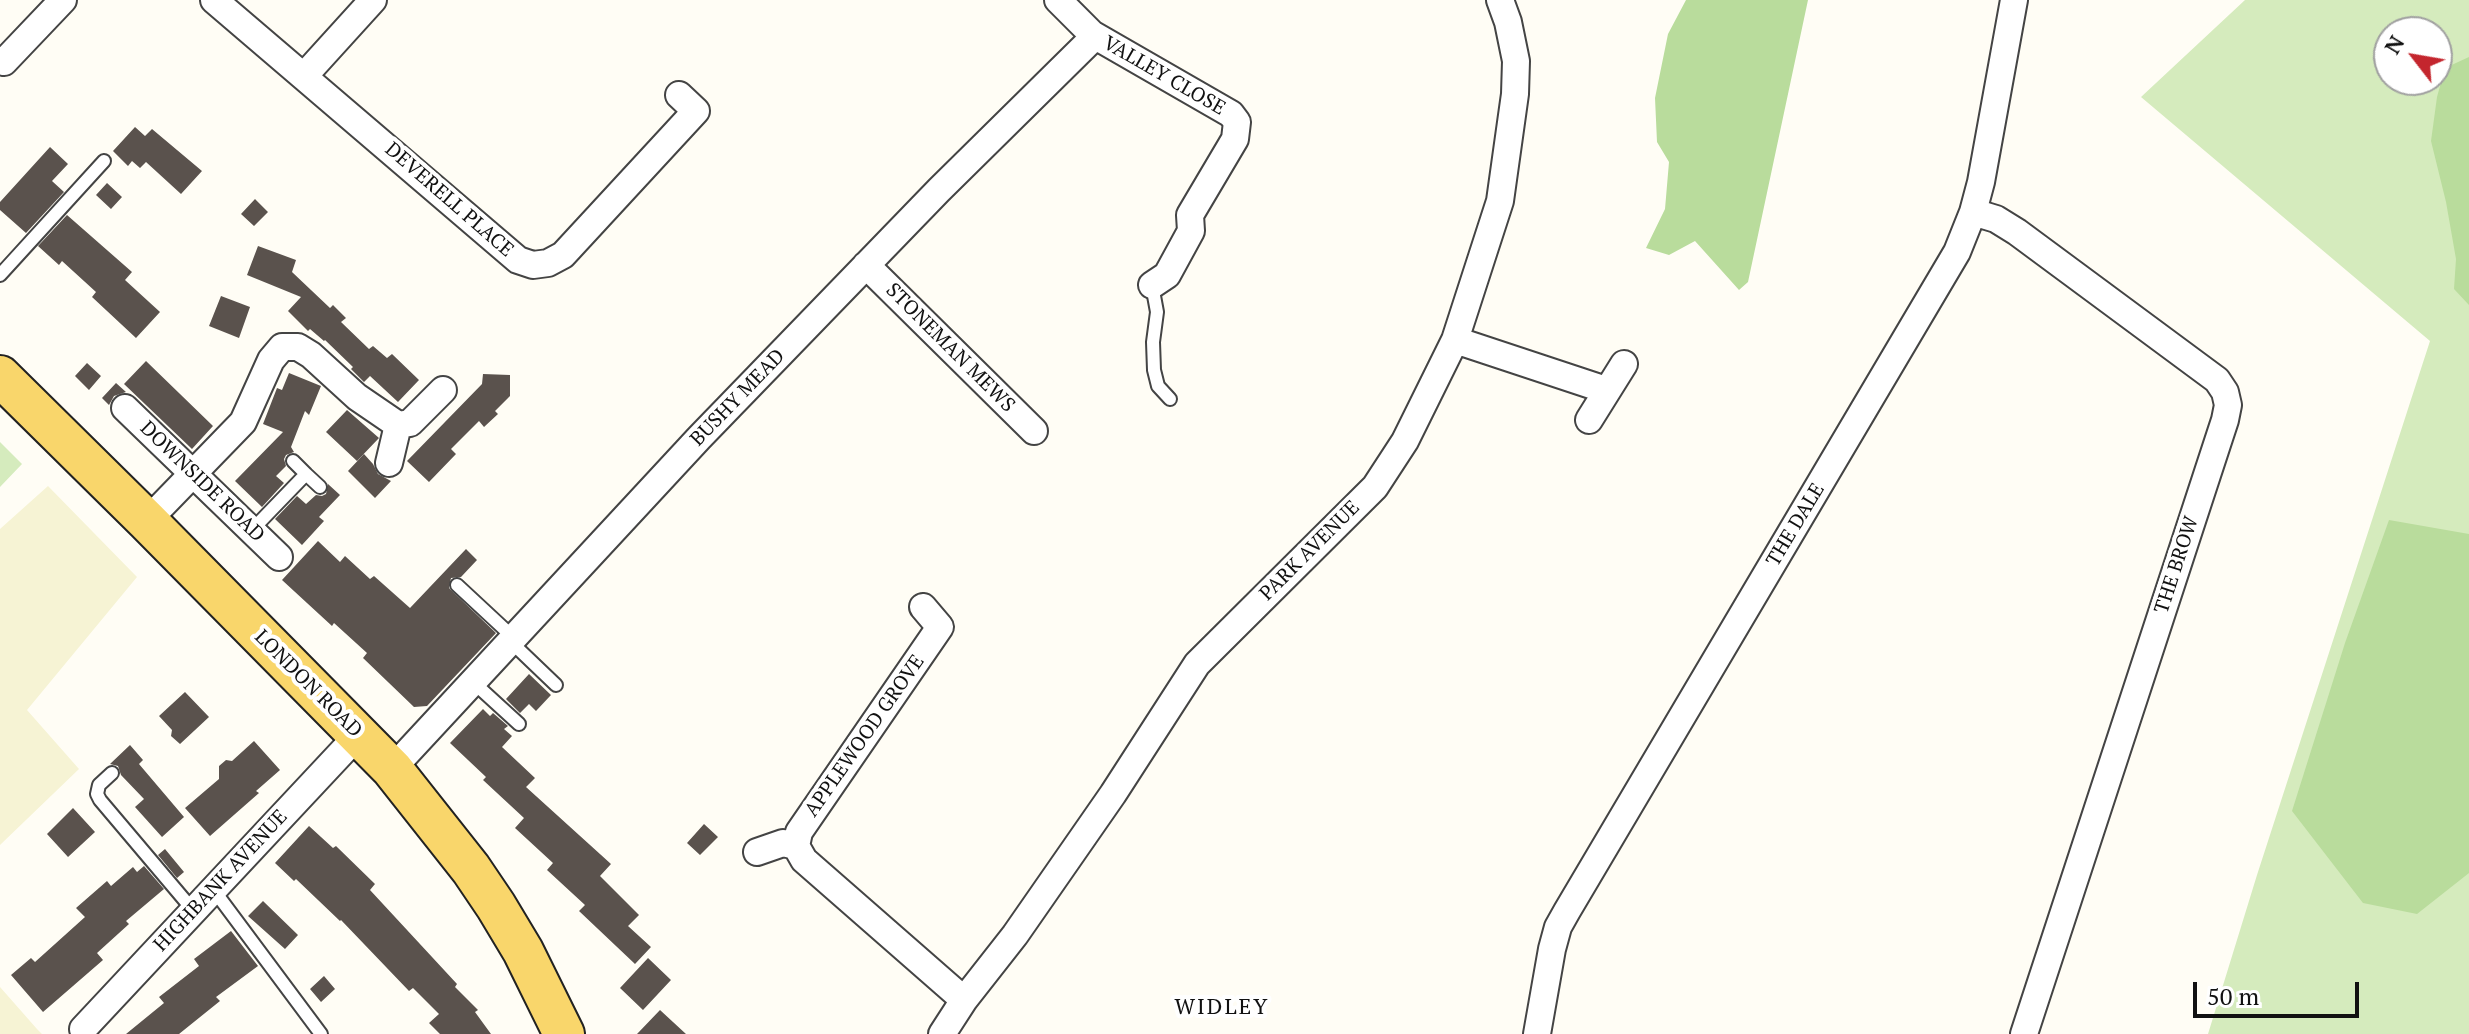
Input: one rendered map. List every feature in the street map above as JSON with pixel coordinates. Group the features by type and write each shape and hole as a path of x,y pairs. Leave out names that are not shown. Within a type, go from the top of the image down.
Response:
{"main road":[{"name":"LONDON ROAD","path":"0,376 392,769 471,869 496,906 523,951 564,1034"}],"street":[{"path":"4,62 63,0"},
{"name":"DEVERELL PLACE","path":"214,0 518,260 533,265 548,263 563,255 694,110"},
{"path":"304,76 373,0"},
{"path":"1058,0 1092,34"},
{"name":"PARK AVENUE","path":"942,1034 1113,794 1197,664 1375,487 1405,441 1455,340 1500,201 1515,94 1516,61 1500,0"},
{"name":"THE DALE","path":"1537,1034 1552,949 1562,919 1957,252 1981,182 2014,0"},
{"name":"BUSHY MEAD","path":"392,769 699,438 939,190 1088,43 1092,34"},
{"name":"VALLEY CLOSE","path":"1092,34 1231,114 1237,122 1235,139 1190,215 1191,231 1167,275 1152,285"},
{"name":"THE BROW","path":"1973,212 1996,219 2017,232 2217,380 2225,392 2228,405 2024,1034"},
{"name":"STONEMAN MEWS","path":"866,265 1034,431"},
{"path":"1455,340 1606,390"},
{"path":"147,521 243,422 271,360 282,347 298,347 311,355 357,397 398,425 410,423 443,390"},
{"path":"1589,420 1624,364"},
{"name":"DOWNSIDE ROAD","path":"125,408 279,557"},
{"path":"389,463 398,425"},
{"name":"APPLEWOOD GROVE","path":"796,846 799,832 949,620 923,607"},
{"name":"HIGHBANK AVENUE","path":"83,1029 359,734"},
{"path":"757,852 783,843 796,846 804,860 964,1000"}],"lane":[{"path":"0,275 104,161"},
{"path":"1152,285 1157,312 1153,342 1154,370 1158,386 1170,399"},
{"path":"293,461 320,487"},
{"path":"252,530 306,474"},
{"path":"457,585 556,685"},
{"path":"473,682 519,724"},
{"path":"112,773 99,785 97,794 100,800 193,910"},
{"path":"213,889 321,1034"}],"shaded area":[{"path":"48,486 137,577 27,710 79,769 0,845 0,529"},
{"path":"0,987 37,1029 42,1034 0,1034"}],"green space":[{"path":"1686,0 1808,0 1748,282 1739,290 1695,241 1669,255 1646,248 1665,209 1669,162 1657,142 1655,98 1668,34"},
{"path":"2245,0 2469,0 2469,1034 2208,1034 2257,875 2430,341 2141,97"},
{"path":"2469,57 2469,305 2454,289 2456,259 2431,141 2437,96 2453,96 2453,64"},
{"path":"0,442 22,464 0,487"},
{"path":"2389,520 2469,534 2469,873 2417,914 2363,903 2292,811 2345,643"}],"building":[{"path":"135,127 145,136 152,129 202,171 181,194 146,162 140,168 132,161 128,166 113,151"},
{"path":"50,147 68,164 52,181 64,192 26,233 0,210 0,202"},
{"path":"107,183 122,197 111,209 96,195"},
{"path":"255,199 268,212 254,226 241,214"},
{"path":"67,215 132,272 125,280 160,312 136,338 92,297 96,292 62,261 59,265 38,246"},
{"path":"258,246 296,260 292,272 330,308 333,305 346,318 341,322 369,349 373,346 387,358 392,354 419,380 398,402 370,376 364,382 325,340 310,329 308,331 288,311 301,297 247,275"},
{"path":"221,296 250,307 239,338 209,326"},
{"path":"146,361 213,426 192,449 124,384"},
{"path":"87,363 101,376 89,390 75,376"},
{"path":"289,373 321,386 309,415 305,411 291,447 294,452 286,455 286,466 276,476 284,483 262,507 235,481 283,432 263,424 277,388 282,390"},
{"path":"483,374 510,375 510,396 484,427 479,421 451,449 456,454 429,482 407,461 482,384"},
{"path":"116,383 126,392 114,396 109,405 102,398"},
{"path":"347,410 379,438 357,461 326,432"},
{"path":"364,454 378,474 391,481 375,498 348,471"},
{"path":"328,484 340,495 319,517 324,521 302,545 275,519 297,496 306,504 316,495 326,494"},
{"path":"318,541 340,562 345,556 370,579 374,576 410,608 466,549 477,560 461,577 451,578 449,588 496,633 427,706 414,707 363,658 367,653 282,580"},
{"path":"529,674 551,695 536,711 529,704 520,713 506,699"},
{"path":"185,692 209,717 180,744 159,716"},
{"path":"483,709 508,726 504,729 512,736 502,747 535,778 526,787 611,864 600,876 639,915 628,926 651,947 635,964 579,911 585,905 547,870 553,863 515,828 524,818 483,780 486,777 450,743"},
{"path":"254,741 280,770 210,836 185,808 219,779 219,766 226,760 232,761"},
{"path":"130,745 143,760 139,764 184,817 162,837 135,807 144,799 121,775 118,766 110,764"},
{"path":"73,808 95,832 68,857 47,834"},
{"path":"704,824 718,837 700,855 687,843"},
{"path":"309,826 333,848 336,846 375,884 370,890 457,984 455,987 478,1010 475,1012 491,1034 440,1034 429,1023 439,1014 413,988 409,991 341,920 275,863"},
{"path":"165,849 184,872 177,878 158,855"},
{"path":"144,866 164,889 126,921 129,924 97,953 103,960 43,1012 11,975 31,958 35,962 85,917 76,908 107,881 111,886 133,867 137,872"},
{"path":"263,901 298,935 285,949 248,916"},
{"path":"231,931 258,966 216,997 220,1001 179,1034 126,1034 164,1003 159,997 199,966 194,959"},
{"path":"648,958 671,980 643,1010 620,988"},
{"path":"324,976 335,989 321,1002 310,989"},
{"path":"660,1010 686,1034 637,1034"}],"district":[{"name":"WIDLEY","path":"1222,1008"}]}
